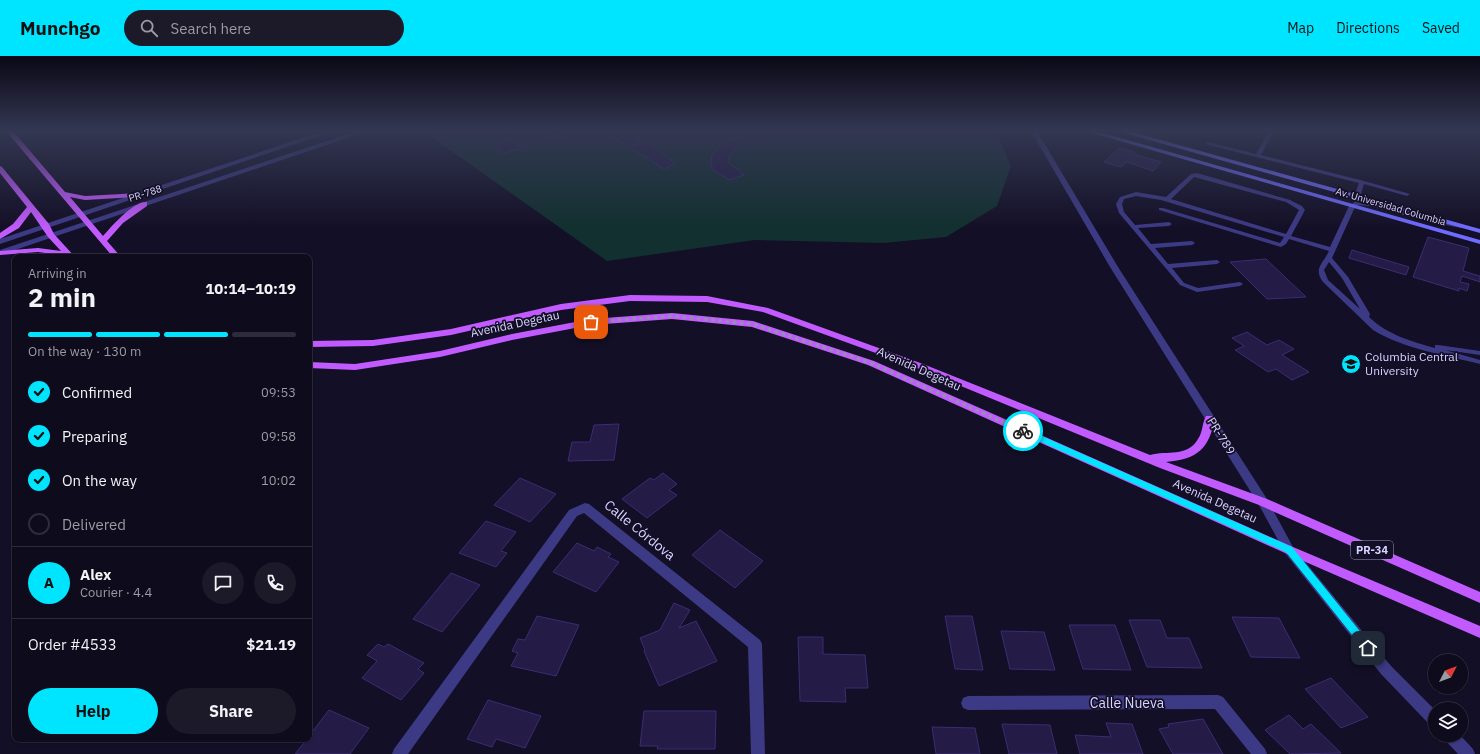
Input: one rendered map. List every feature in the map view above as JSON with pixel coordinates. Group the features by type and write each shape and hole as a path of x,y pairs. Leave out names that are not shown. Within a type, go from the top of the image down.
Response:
{"main road":[{"path":"37,164 114,254"},
{"name":"Av. Universidad Columbia","path":"1203,164 1480,242"},
{"name":"Av. Universidad Columbia","path":"1235,164 1480,231"},
{"path":"0,168 46,226 51,235 68,254"},
{"path":"63,194 85,198 136,195"},
{"path":"1352,206 1357,197"},
{"path":"103,241 120,221 144,204"},
{"path":"0,237 16,226 31,207"},
{"path":"0,253 38,250 59,254"},
{"name":"Avenida Degetau","path":"312,344 373,343 451,332 560,307 630,298 707,299 765,310 920,366 1147,458 1263,502 1480,598"},
{"name":"Avenida Degetau","path":"312,365 355,367 440,354 512,337 591,322 672,316 753,324 871,363 1289,550 1480,632"},
{"path":"1147,458 1169,458 1184,455 1198,449 1205,438 1210,418"}],"street":[{"name":"PR-788","path":"0,242 232,164"},
{"name":"PR-788","path":"0,253 266,164"},
{"name":"PR-789","path":"1053,164 1114,267 1263,502 1289,550 1386,670 1428,713"},
{"name":"Calle Córdova","path":"400,754 573,513 585,507 755,644 758,754"},
{"name":"Calle Nueva","path":"968,703 1218,702 1260,754"},
{"path":"1457,742 1468,754"}],"lane":[{"path":"1288,164 1407,194"},
{"path":"1162,209 1281,245 1288,236 1302,210 1300,207 1288,201 1197,175 1193,175 1167,199"},
{"path":"1357,197 1362,182"},
{"path":"1240,284 1197,290 1182,284 1121,212 1119,204 1122,198 1136,194 1146,194 1167,199 1332,250"},
{"path":"1464,227 1429,220 1370,204 1359,203 1352,206 1329,258 1321,270 1325,281 1376,328 1384,333 1405,342 1480,353"},
{"path":"1133,226 1169,224"},
{"path":"1150,246 1192,243"},
{"path":"1329,258 1339,268 1354,292 1366,314 1365,318"},
{"path":"1167,266 1217,262"},
{"path":"1422,345 1441,352 1480,362"}],"green space":[{"path":"469,164 1010,164 1011,166 997,206 946,237 884,243 755,240 607,261"}],"building":[{"path":"655,164 675,164 664,169"},
{"path":"711,164 730,164 744,175 730,180 713,170"},
{"path":"1109,164 1125,164 1121,167"},
{"path":"1132,164 1160,164 1153,171"},
{"path":"1428,237 1469,248 1463,271 1480,276 1480,282 1462,276 1460,282 1469,284 1467,291 1459,288 1459,291 1413,277"},
{"path":"1352,250 1409,267 1406,275 1349,258"},
{"path":"1266,259 1306,297 1267,299 1230,262"},
{"path":"1247,332 1267,345 1279,340 1294,349 1282,355 1309,372 1292,380 1276,369 1268,372 1235,350 1244,346 1232,338"},
{"path":"619,424 614,460 568,461 572,442 590,442 594,425"},
{"path":"663,473 677,484 669,490 677,495 647,518 622,499 650,478 654,480"},
{"path":"520,478 556,494 530,522 494,505"},
{"path":"486,521 516,532 501,551 507,553 496,567 459,553"},
{"path":"720,530 763,561 735,588 692,555"},
{"path":"577,543 594,551 597,547 611,554 608,557 619,562 596,592 553,572"},
{"path":"451,573 480,585 442,632 413,619"},
{"path":"674,603 690,610 679,628 696,621 717,661 659,686 640,638 660,630"},
{"path":"537,616 579,625 556,676 511,666 518,653 512,651 518,639 525,640"},
{"path":"945,616 972,616 983,670 955,669"},
{"path":"1232,617 1279,618 1300,658 1251,657"},
{"path":"1129,620 1160,620 1167,638 1189,638 1202,668 1147,667"},
{"path":"1069,625 1115,625 1131,670 1083,669"},
{"path":"1001,631 1044,632 1055,670 1010,669"},
{"path":"798,637 823,637 823,654 865,655 868,688 845,688 846,702 800,701"},
{"path":"378,644 384,647 388,644 424,663 418,669 424,673 401,700 362,678 377,661 367,655"},
{"path":"1331,678 1368,717 1341,728 1305,689"},
{"path":"488,700 541,716 525,748 496,739 492,747 467,739"},
{"path":"329,710 369,728 350,754 295,754 305,742 312,742 312,732"},
{"path":"644,711 716,711 715,749 657,749 658,746 640,746"},
{"path":"1289,715 1303,729 1311,724 1341,753 1290,754 1265,730"},
{"path":"1203,719 1223,754 1173,754 1159,729 1169,727 1168,724"},
{"path":"1106,723 1132,724 1143,754 1080,754 1075,735 1111,737"},
{"path":"1002,724 1050,725 1057,754 1009,754"},
{"path":"932,727 975,728 980,754 936,754"}],"way so far":[{"path":"591,322 672,316 753,324 871,363 1023,431"}],"place":[{"name":"Columbia Central University","path":"1351,364"}],"route":[{"path":"1023,431 1289,550 1368,648"}]}
